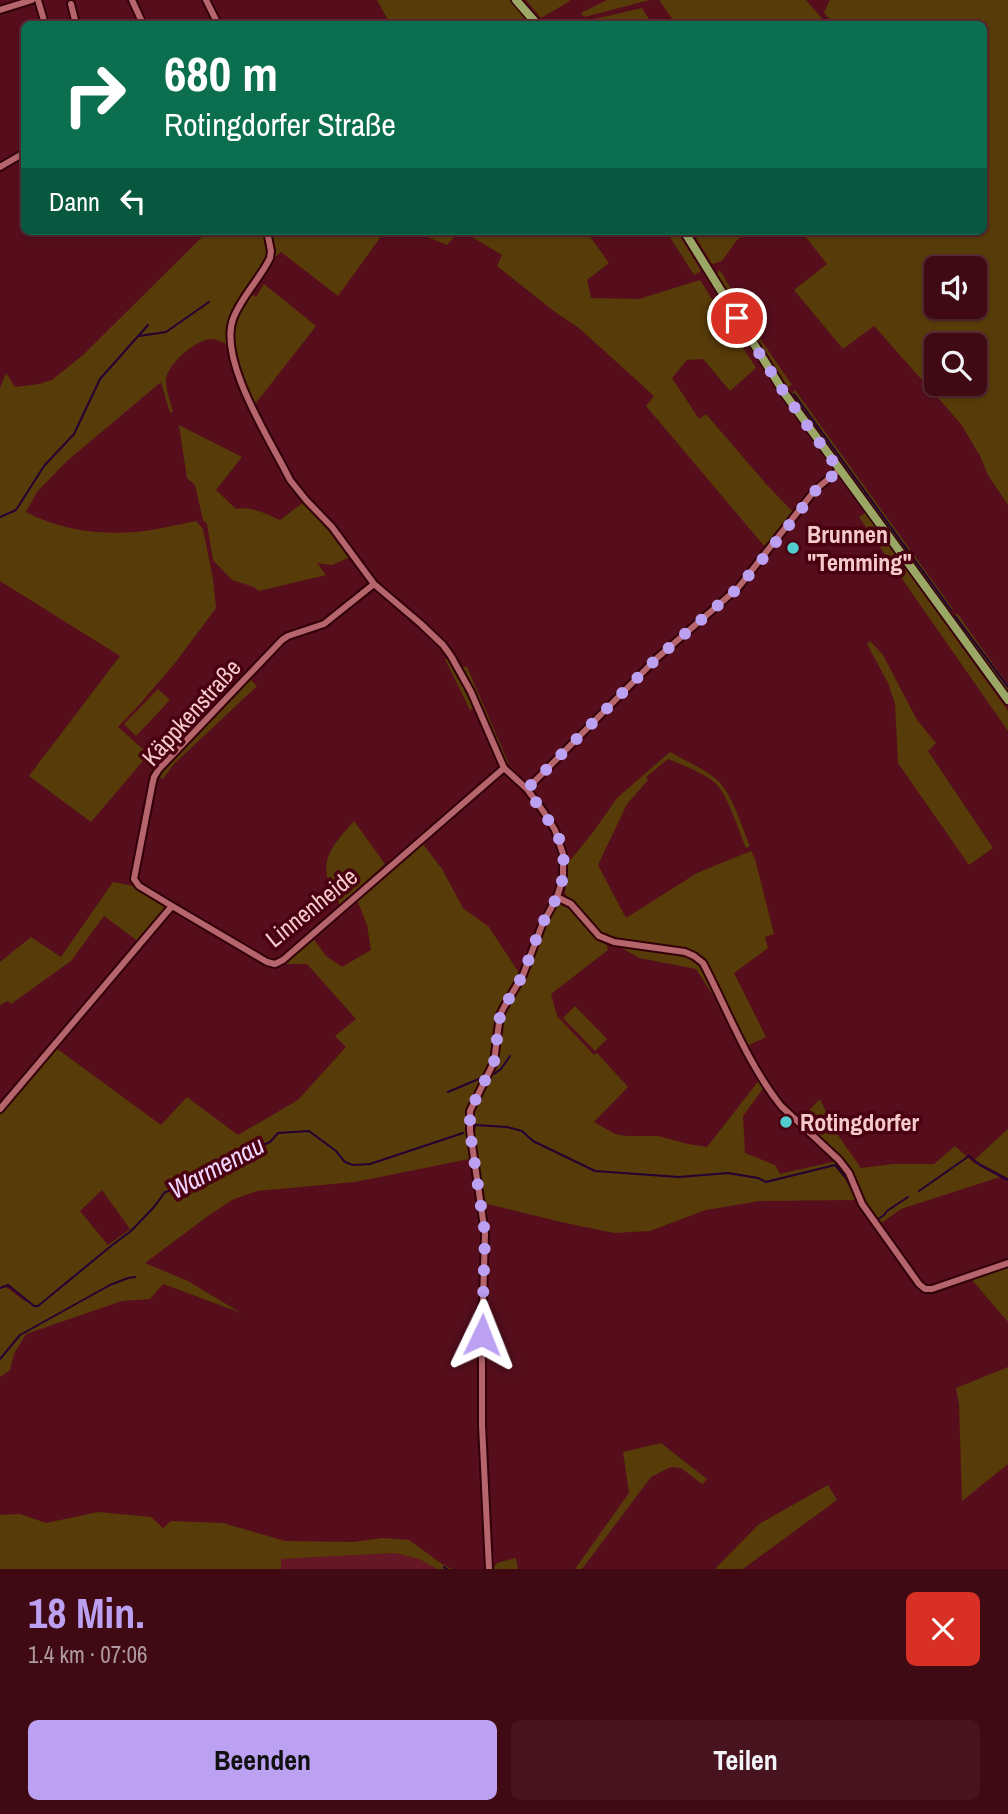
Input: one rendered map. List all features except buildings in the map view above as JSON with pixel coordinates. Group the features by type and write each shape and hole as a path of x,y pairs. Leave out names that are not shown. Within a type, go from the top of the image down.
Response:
{"main road":[{"path":"516,0 534,21"},
{"path":"686,235 765,364 1008,701"}],"street":[{"path":"0,10 32,0"},
{"path":"38,0 44,21"},
{"path":"132,0 142,21"},
{"path":"206,0 216,21"},
{"path":"71,4 75,21"},
{"path":"0,167 21,155"},
{"path":"269,235 270,258 231,327 230,344 244,391 290,480 332,527 374,584 421,624 451,656 471,692 504,768 527,789 561,843 564,870 557,897 541,926 523,975 500,1016 494,1062 470,1111 470,1131 485,1234 482,1425 489,1569"},
{"path":"527,789 657,658 738,588 816,490 839,470"},
{"name":"Käppkenstraße","path":"172,906 139,886 134,879 154,777 159,769 282,640 324,624 374,584"},
{"name":"Linnenheide","path":"172,906 267,962 275,964 284,960 504,768"},
{"path":"557,897 571,904 599,936 616,943 685,952 703,963 744,1048 774,1097 839,1160 849,1173 862,1204 925,1289 1008,1263"},
{"path":"0,1110 172,906"}],"shaded area":[{"path":"377,0 509,0 527,21 388,21"},
{"path":"526,0 569,0 570,1 541,18"},
{"path":"607,0 650,0 584,17 581,13"},
{"path":"659,0 806,0 824,21 684,20 674,21"},
{"path":"830,0 1008,0 1008,505 988,475 961,424 936,396 987,396 987,333 924,333 924,382 874,326 843,349 794,290 827,264 804,235 987,235 987,21 831,21 824,13"},
{"path":"642,8 650,21 586,21"},
{"path":"201,235 266,235 269,251 267,257 235,309 227,344 213,339 205,340 183,354 166,379 173,412 170,413 161,382 67,461 37,492 26,512 52,523 94,532 137,532 196,521 203,529 216,608 175,663 118,727 160,764 154,771 143,761 91,822 29,776 120,656 0,581 0,388 6,373 15,387 52,380 83,355 202,237"},
{"path":"271,235 382,235 338,296 281,252 274,258"},
{"path":"423,235 454,237 447,245"},
{"path":"469,235 589,235 609,263 587,280 591,298 639,299 700,280 756,368 730,391 703,359 687,360 672,378 699,419 706,414 793,512 766,548 646,406 654,396 579,328 497,266 502,255"},
{"path":"669,235 679,235 701,271 694,275"},
{"path":"694,235 744,235 722,261 712,264"},
{"path":"720,270 753,328 792,385 788,387 717,273"},
{"path":"264,284 316,326 256,403 248,393 236,364 233,333 236,319 244,304 251,294 256,297"},
{"path":"795,390 953,609 949,612 792,393"},
{"path":"179,425 242,457 216,490 236,509 253,510 280,520 304,502 350,557 332,565 317,563 326,575 259,591 232,580 213,560 207,524 203,520 195,485 187,478"},
{"path":"865,513 1008,711 1008,731 859,517"},
{"path":"957,613 1008,685 1008,692 953,617"},
{"path":"870,641 883,655 917,720 936,743 928,751 993,848 969,865 898,763 895,704 888,683 867,644"},
{"path":"445,659 449,659 475,707 470,710"},
{"path":"460,666 467,667 509,764 506,762"},
{"path":"250,679 257,686 174,764 163,779 158,777 161,772"},
{"path":"158,689 170,700 136,736 124,724"},
{"path":"670,752 718,781 733,803 750,846 746,848 730,807 718,786 701,774 668,759 646,777 648,780 627,804 598,865 626,918 697,873 751,851 774,934 765,937 768,948 734,973 766,1037 747,1046 706,960 686,949 617,941 599,933 565,894 568,863 617,798"},
{"path":"354,821 385,864 340,905 328,880 327,860 337,841"},
{"path":"423,844 442,869 463,908 489,927 519,973 500,1005 489,1062 466,1112 469,1159 355,1182 257,1191 232,1200 145,1263 188,1281 241,1313 163,1284 150,1299 122,1301 26,1334 14,1354 10,1370 0,1377 0,1289 6,1287 26,1302 28,1300 8,1284 0,1287 0,1115 56,1048 161,1125 187,1097 238,1135 298,1100 346,1047 335,1036 356,1019 307,964 286,964 313,938 326,956 342,967 371,950 367,925 357,900","holes":["102,1190 130,1229 108,1245 80,1211"]},
{"path":"113,882 133,886 164,904 165,909 139,942 104,916 71,961 11,1004 8,1001 0,1005 0,962 31,937 61,957"},
{"path":"559,904 572,911 605,941 608,950 551,994 557,1016 594,1055 597,1053 628,1087 594,1122 615,1134 658,1136 707,1147 760,1079 765,1086 743,1116 745,1153 775,1165 780,1174 836,1161 846,1175 856,1200 760,1201 706,1210 650,1231 614,1233 483,1203 472,1125 473,1111 496,1063 506,1008 525,976 545,926"},
{"path":"617,945 691,957 700,966 716,995 714,997 696,969 639,958"},
{"path":"575,1006 607,1039 595,1051 563,1018"},
{"path":"820,1099 837,1134 861,1168 893,1164 934,1164 955,1146 974,1163 1000,1177 901,1209 880,1224 863,1198 851,1171 817,1135 804,1116"},
{"path":"1008,1129 1008,1178 974,1160"},
{"path":"1008,1266 1008,1322 972,1280"},
{"path":"1008,1367 1008,1464 962,1501 959,1404 956,1388"},
{"path":"661,1443 707,1479 702,1484 681,1468 671,1467 651,1477 582,1569 575,1569 629,1493 623,1452"},
{"path":"828,1485 837,1500 743,1569 715,1569 759,1524"},
{"path":"98,1512 151,1517 163,1528 171,1521 223,1523 285,1541 353,1542 383,1538 409,1540 452,1569 437,1569 419,1559 395,1553 281,1559 281,1569 0,1569 0,1515 20,1514 46,1523"},
{"path":"395,1553 419,1559 437,1569 281,1569 281,1559"},
{"path":"516,1558 518,1569 493,1569 497,1563"}],"waterway":[{"path":"139,336 166,332 209,302"},
{"path":"0,517 16,510 44,466 74,434 100,379 148,325"},
{"path":"794,394 951,610"},
{"path":"955,616 1008,687"},
{"path":"494,1074 510,1056"},
{"path":"448,1092 481,1078"},
{"name":"Warmenau","path":"474,1131 475,1125 522,1131 533,1141 595,1171 679,1177 728,1173 766,1182 835,1165 852,1190"},
{"name":"Warmenau","path":"0,1288 8,1285 34,1306 38,1306 131,1231 165,1192 180,1188 203,1169 217,1169 230,1156 270,1142 278,1133 309,1131 336,1151 345,1162 353,1165 370,1164 463,1133"},
{"name":"Warmenau","path":"919,1191 969,1156 1008,1180"},
{"name":"Warmenau","path":"876,1219 908,1197"},
{"path":"0,1359 20,1335 110,1285 135,1277"}],"place":[{"name":"Brunnen \"Temming\"","path":"793,548"},
{"name":"Rotingdorfer","path":"786,1122"}],"route":[{"path":"482,1335 485,1234 470,1131 470,1111 494,1062 500,1016 523,975 563,878 561,843 527,789 657,658 738,588 804,503 839,470 785,394 737,318"}]}
